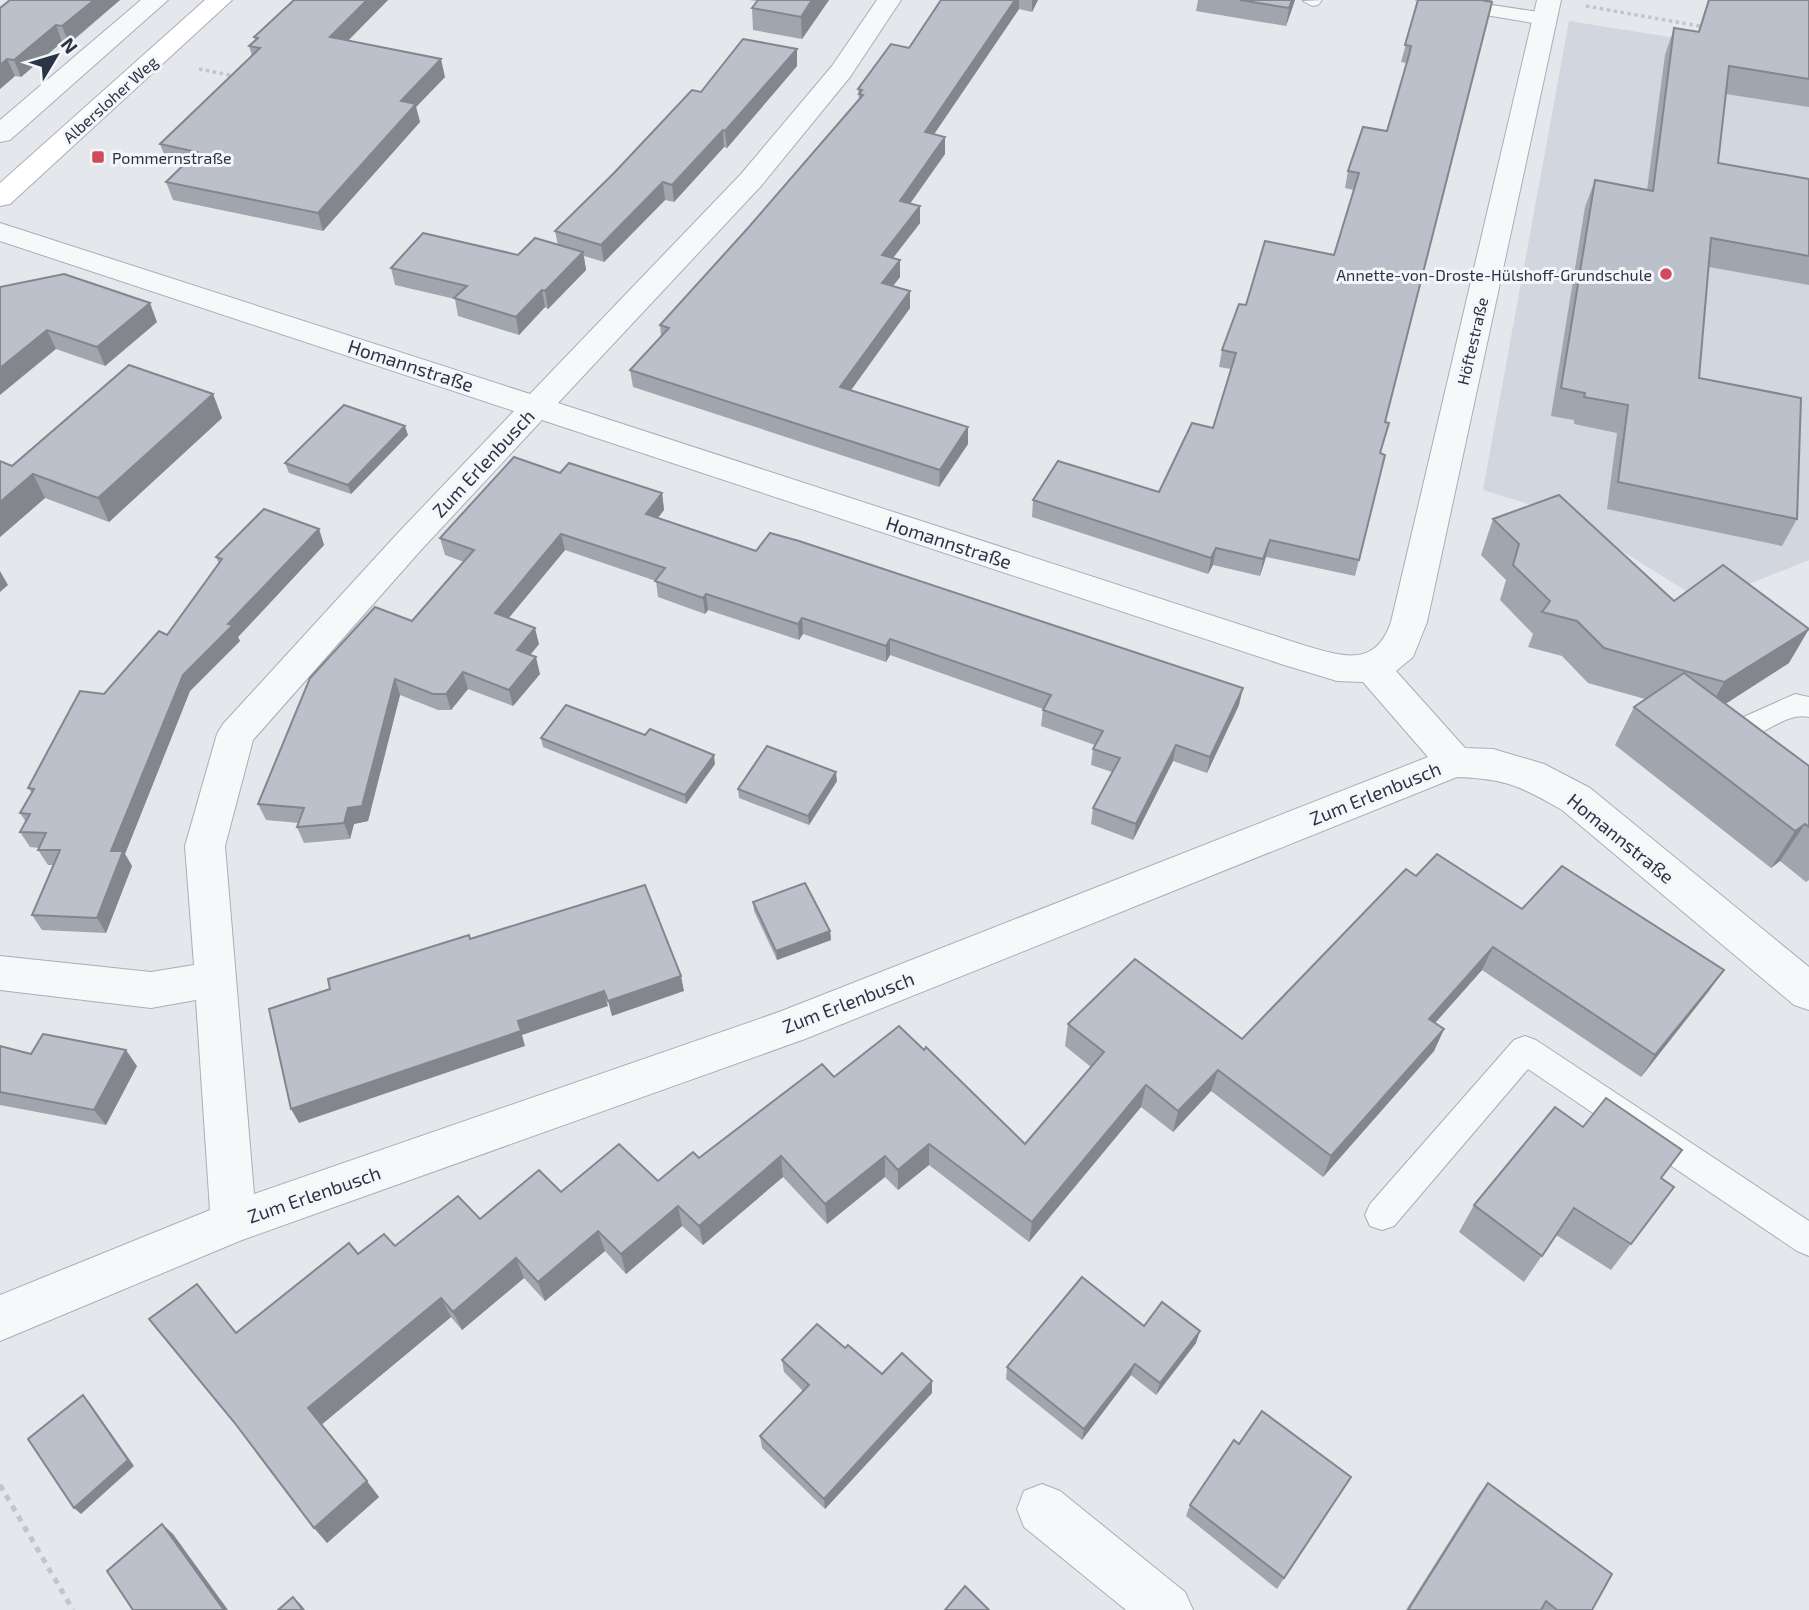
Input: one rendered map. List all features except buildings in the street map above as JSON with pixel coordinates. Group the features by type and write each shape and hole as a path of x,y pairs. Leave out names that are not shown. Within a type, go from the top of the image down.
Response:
{"main road":[{"name":"Albersloher Weg","path":"0,198 220,0"}],"street":[{"path":"0,134 156,0"},
{"name":"Zum Erlenbusch","path":"234,1222 205,846 236,734 536,407 751,180 841,71 889,0"},
{"name":"Höftestraße","path":"1373,669 1400,648 1409,622 1547,9"},
{"name":"Homannstraße","path":"0,232 1294,655 1337,668 1373,669"},
{"path":"1373,669 1455,762"},
{"name":"Zum Erlenbusch","path":"0,1318 234,1222 790,1026 1455,762"},
{"name":"Homannstraße","path":"1455,762 1493,764 1531,774 1576,799 1809,992"},
{"path":"0,973 151,990 215,979"},
{"path":"1042,1509 1167,1610"}],"lane":[{"path":"1425,0 1547,9"},
{"path":"1740,730 1795,704 1809,707"},
{"path":"1382,1215 1525,1050 1809,1240"}],"path":[{"path":"1581,5 1715,28"},
{"path":"191,67 245,78"},
{"path":"0,1485 73,1610"}],"shaded area":[{"name":"Annette-von-Droste-Hülshoff-Grundschule","path":"1569,21 1809,59 1809,560 1704,602 1564,515 1483,490"}],"place":[{"name":"Pommernstraße","path":"98,157"},
{"name":"Annette-von-Droste-Hülshoff-Grundschule","path":"1666,274"}]}
